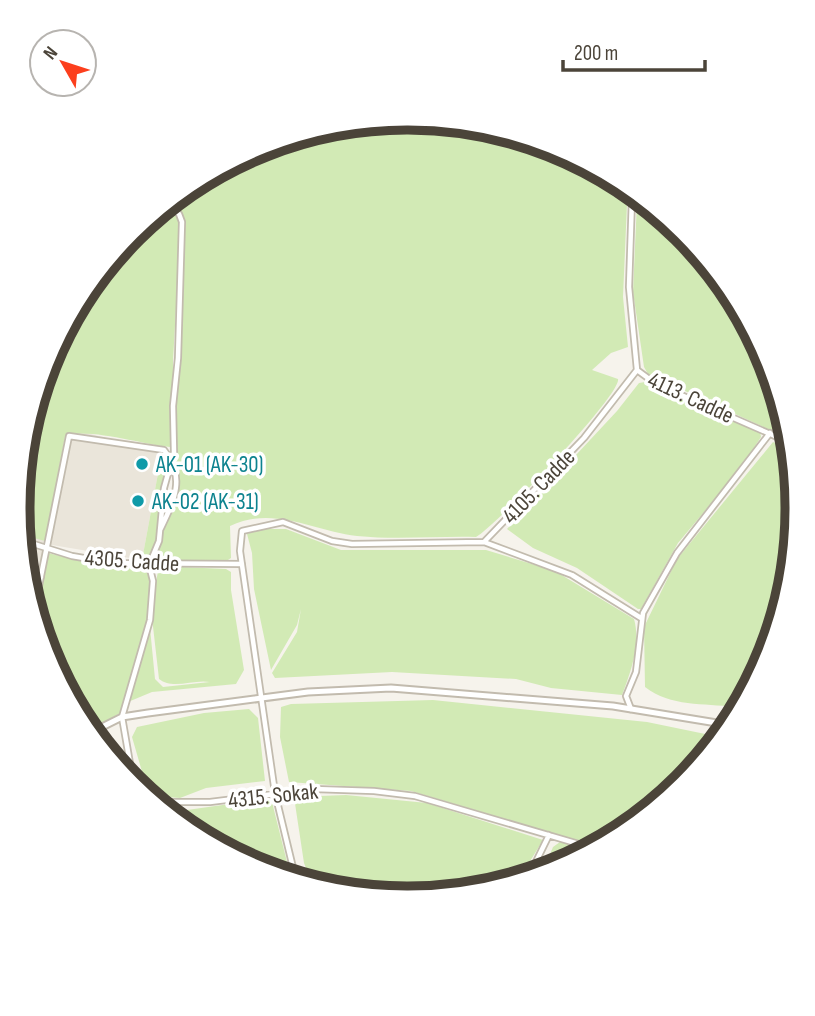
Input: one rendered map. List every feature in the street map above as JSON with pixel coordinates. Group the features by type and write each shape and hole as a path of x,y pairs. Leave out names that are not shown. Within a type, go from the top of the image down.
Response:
{"street":[{"path":"632,204 629,287 637,370"},
{"path":"149,565 156,552 175,445 173,406 178,358 182,222 175,211"},
{"name":"4113. Cadde","path":"637,370 656,384 779,437"},
{"name":"4105. Cadde","path":"242,564 242,531 283,522 332,541 352,544 484,542 584,438 637,370"},
{"path":"632,709 626,696 636,672 641,618 677,553 770,433"},
{"path":"39,588 66,439 74,436 154,446 164,450 178,481 175,503 159,533"},
{"path":"484,542 572,575 641,618"},
{"name":"4305. Cadde","path":"32,543 113,563 242,564"},
{"path":"242,564 275,793 293,868"},
{"name":"4315. Sokak","path":"130,765 122,717 150,620 153,581 149,565"},
{"path":"36,576 41,577"},
{"path":"100,728 122,717 308,692 391,688 632,709 718,723"},
{"name":"4315. Sokak","path":"170,802 211,802 314,789 415,796 580,844"},
{"path":"535,864 549,835"}],"shaded area":[{"path":"40,421 162,452 142,560 46,544 37,583 30,508 33,459"}],"green space":[{"path":"408,130 457,133 505,143 552,159 575,169 628,202 623,297 628,347 611,353 592,370 618,379 614,390 556,460 476,537 357,536 293,521 262,518 230,526 231,558 228,560 161,560 158,552 163,528 179,496 174,460 174,415 183,241 180,212 176,209 240,169 286,150 358,133"},
{"path":"637,208 675,241 722,298 756,363 778,434 648,374 644,367 633,292"},
{"path":"173,212 181,220 173,361 173,443 170,447 101,435 65,436 45,541 31,537 31,483 37,434 59,363 80,319 108,278 140,241"},
{"path":"645,382 760,431 761,437 741,468 678,543 641,609 638,609 577,568 533,548 507,529 617,411 639,383"},
{"path":"773,442 780,445 785,508 778,582 756,653 729,706 676,701 645,687 644,627 677,559"},
{"path":"162,452 168,462 154,552 142,560"},
{"path":"259,529 286,529 341,550 486,550 555,571 634,619 636,648 622,695 551,688 516,679 392,672 275,678 272,673 297,632 301,609 297,625 271,670 254,589 252,553 247,534"},
{"path":"48,553 112,569 144,568 149,579 148,616 120,713 99,725 80,697 59,653 41,596"},
{"path":"159,566 226,569 231,572 231,590 244,670 236,684 152,692 128,702 150,628 155,679 163,687 210,682 170,684 159,679 151,609"},
{"path":"433,700 647,722 709,735 692,757 657,792 617,822 583,842 411,791 289,782 280,737 281,707 291,704"},
{"path":"249,709 258,718 265,781 206,788 180,798 167,797 144,779 132,737 137,727 204,713"},
{"path":"346,795 427,803 543,840 527,867 505,873 432,885 358,883 308,872 294,797"},
{"path":"271,798 288,867 240,847 182,811"},
{"path":"560,842 576,846 548,858 553,847"}],"place":[{"name":"AK-01 (AK-30)","path":"142,464"},
{"name":"AK-02 (AK-31)","path":"138,501"}]}
